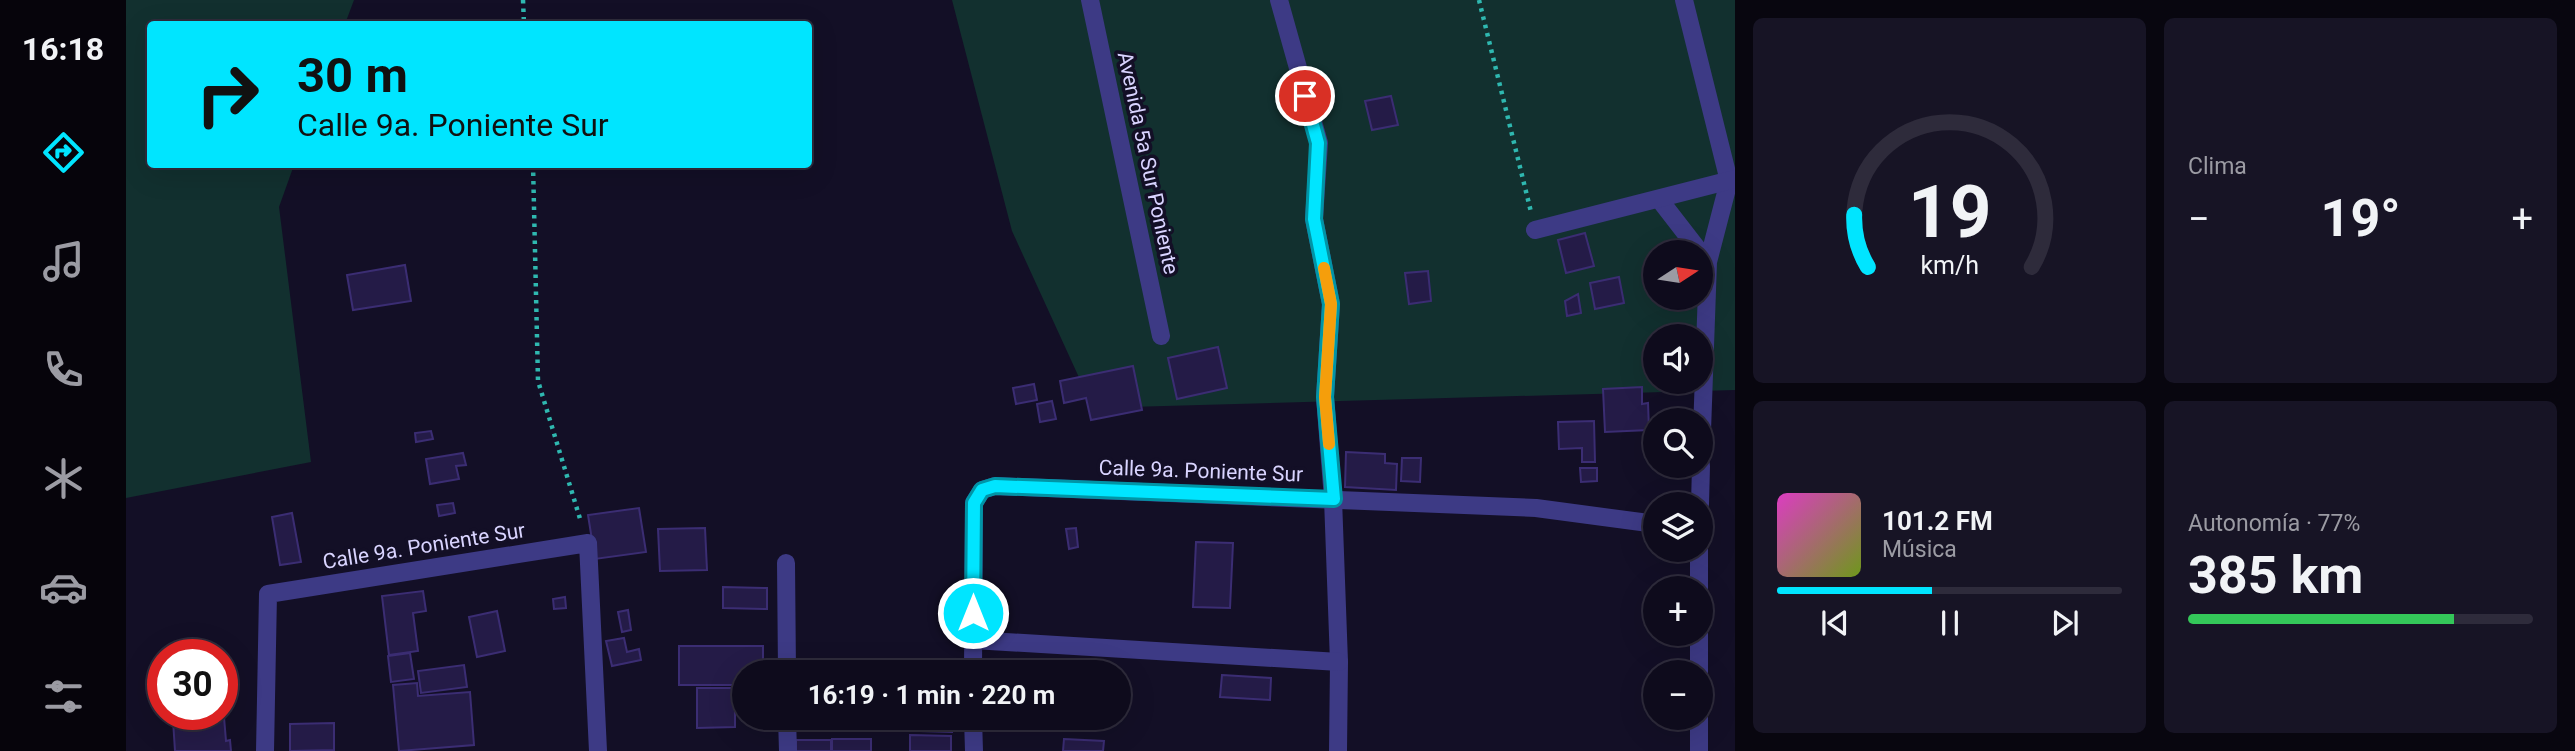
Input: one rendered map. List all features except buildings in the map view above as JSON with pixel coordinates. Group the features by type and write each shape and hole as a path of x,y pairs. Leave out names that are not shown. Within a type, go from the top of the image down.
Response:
{"street":[{"name":"Avenida 5a Sur Poniente","path":"1092,0 1161,336"},
{"path":"1279,0 1318,143 1314,219 1331,304 1325,397 1334,499 1339,663 1338,751"},
{"path":"1684,0 1732,180 1709,240"},
{"path":"1535,230 1732,180"},
{"path":"1659,199 1691,240"},
{"path":"1702,310 1702,408"},
{"name":"Calle 9a. Poniente Sur","path":"973,640 974,503 982,490 995,486 1536,508 1643,522"},
{"path":"588,543 598,751"},
{"name":"Calle 9a. Poniente Sur","path":"265,751 268,594 588,543"},
{"path":"786,563 787,660"},
{"path":"973,660 973,640 1339,663"},
{"path":"788,730 788,751"},
{"path":"974,730 974,751"},
{"path":"1699,730 1699,751"}],"path":[{"path":"523,0 524,21"},
{"path":"1479,0 1535,230"},
{"path":"533,168 538,381 588,543"}],"green space":[{"path":"126,0 354,0 346,21 147,21 147,168 293,168 279,207 311,462 126,498"},
{"path":"952,0 1735,0 1735,390 1713,391 1713,324 1643,324 1643,393 1093,408 1012,231"}],"slow traffic":[{"path":"1324,268 1331,304 1325,397 1329,444"}],"route":[{"path":"973,613 974,503 982,490 995,486 1334,499 1325,397 1331,304 1314,219 1318,143 1305,96"}]}
